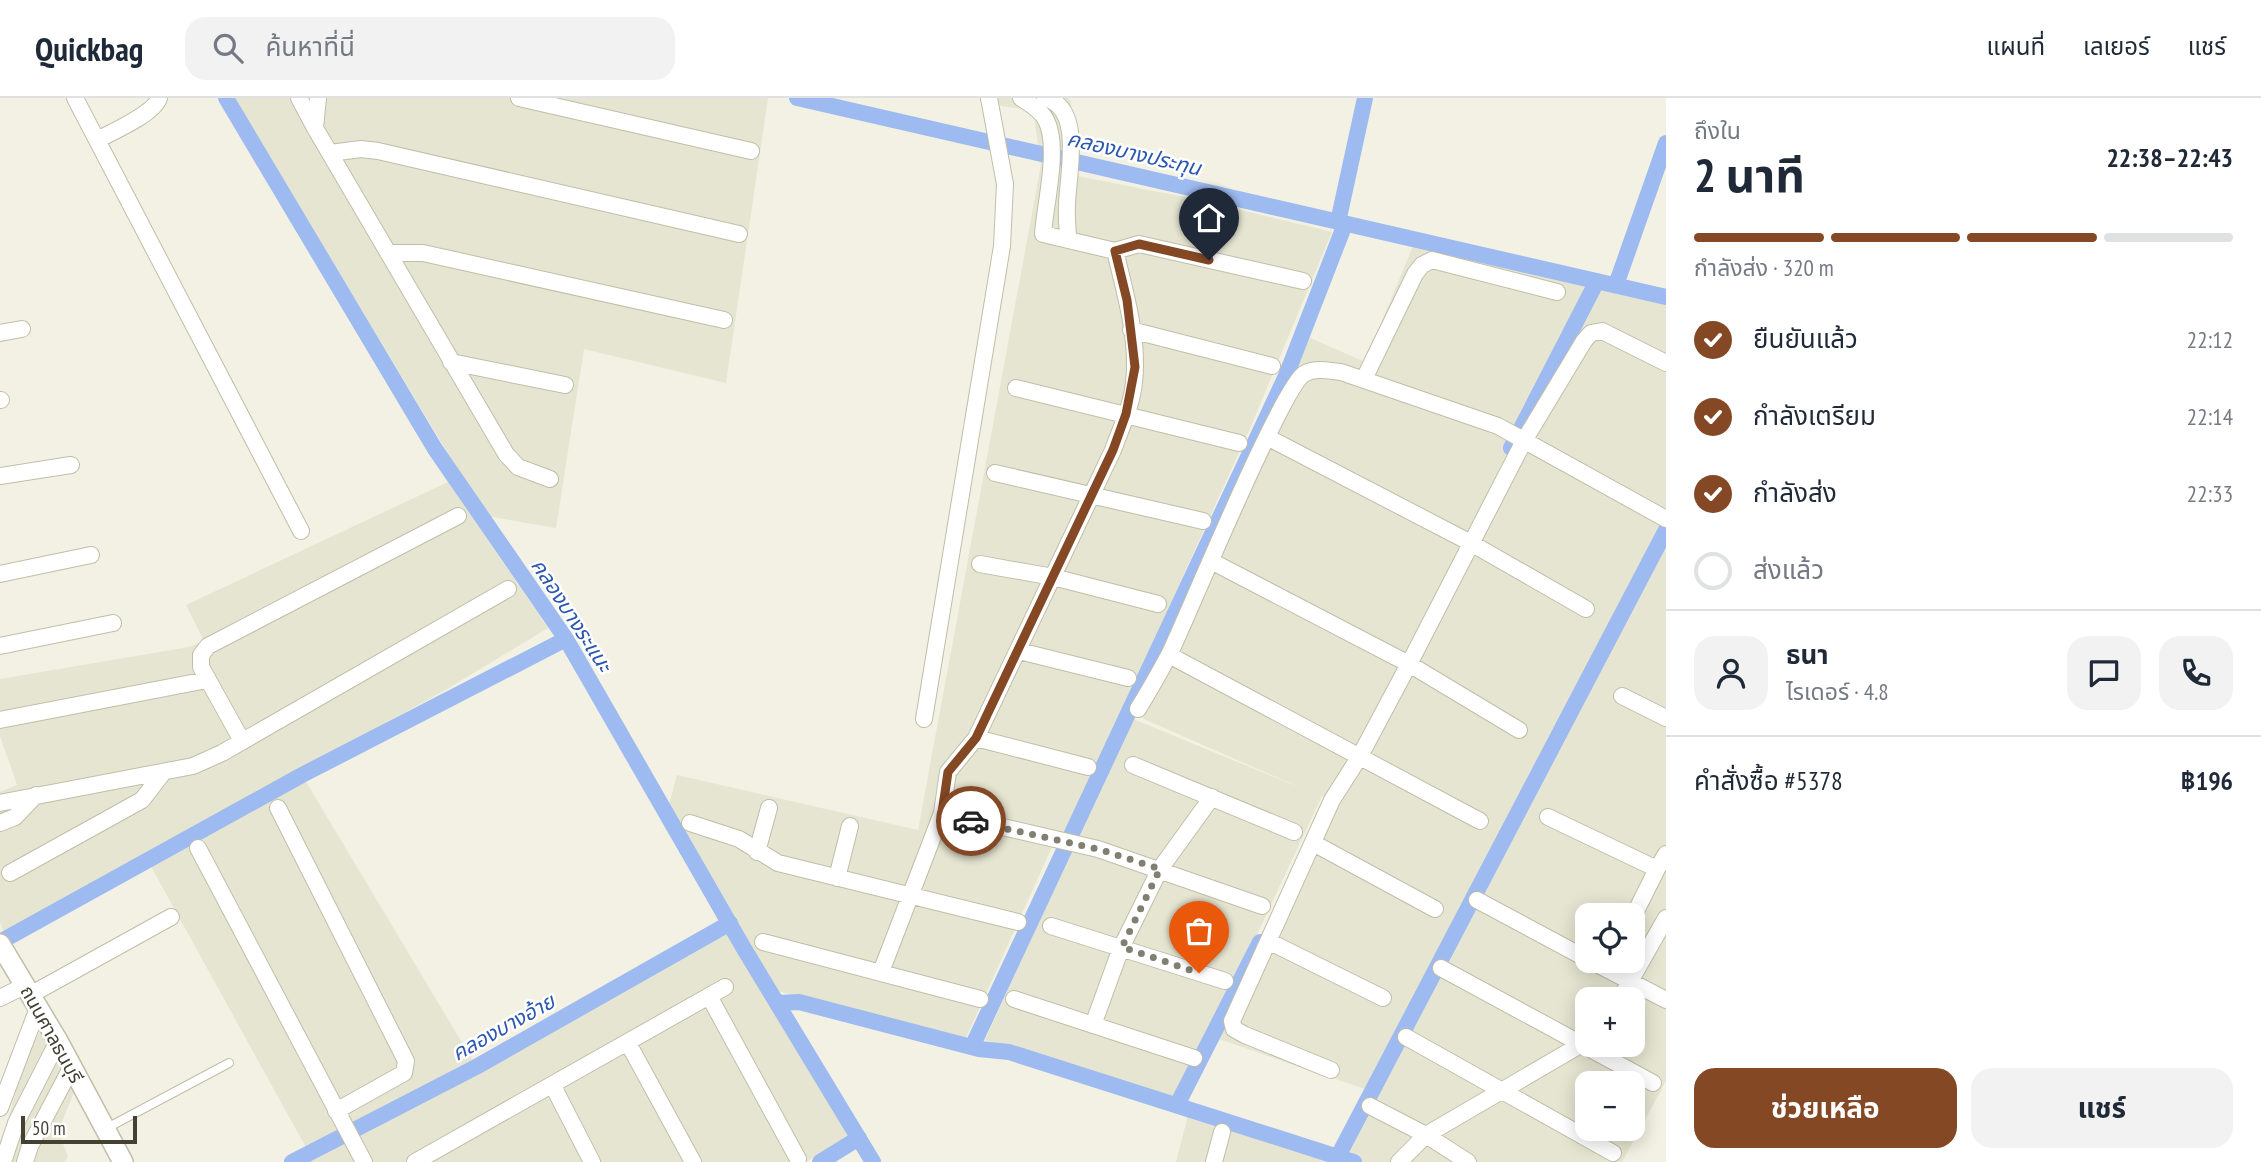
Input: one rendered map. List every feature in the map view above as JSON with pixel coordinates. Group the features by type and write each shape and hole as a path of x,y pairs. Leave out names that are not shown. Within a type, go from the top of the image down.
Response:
{"street":[{"path":"75,98 301,531"},
{"path":"97,140 146,113 157,105 159,98"},
{"path":"299,98 451,362 513,463 550,479"},
{"path":"315,128 318,98"},
{"path":"519,98 751,151"},
{"path":"924,719 1002,246 1005,184 989,98"},
{"path":"1021,98 1040,111 1047,121 1050,135 1051,177 1043,234 1115,251 1139,244 1303,281"},
{"path":"1045,98 1052,100 1065,113 1071,137 1070,182 1066,205 1068,239"},
{"path":"330,153 361,149 378,151 739,234"},
{"path":"1047,201 1066,205"},
{"path":"881,972 942,813 948,772 976,738 1092,493 1126,414 1135,375 1131,330 1115,251"},
{"path":"388,253 433,255 724,320"},
{"path":"1364,379 1415,274 1422,265 1432,260 1557,292"},
{"path":"0,333 22,329"},
{"path":"1131,330 1272,366"},
{"path":"1331,1070 1234,1029 1232,1021 1236,1005 1315,844 1332,800 1360,756 1469,542 1525,439 1591,333 1602,331 1615,335 1666,363"},
{"path":"451,362 565,385"},
{"path":"1138,709 1169,655 1267,437 1294,383 1304,374 1320,370 1364,379 1471,415 1525,439 1664,518"},
{"path":"1016,388 1239,443"},
{"path":"1267,437 1469,542 1586,609"},
{"path":"0,476 71,466"},
{"path":"995,473 1092,493 1203,521"},
{"path":"242,741 201,667 201,656 208,646 458,516"},
{"path":"1,572 91,555"},
{"path":"1211,561 1409,664 1519,730"},
{"path":"979,564 1053,577 1158,604"},
{"path":"0,803 193,766 242,741 508,589"},
{"path":"0,646 113,623"},
{"path":"1018,651 1128,678"},
{"path":"1169,655 1480,821"},
{"path":"0,720 207,680"},
{"path":"1622,696 1666,718"},
{"path":"976,738 1088,767"},
{"path":"1133,765 1294,832"},
{"path":"9,873 142,800 162,774"},
{"path":"0,823 15,817 36,795"},
{"path":"1093,1025 1122,947 1160,869 1212,797"},
{"path":"278,808 407,1062 404,1073 336,1111"},
{"path":"757,852 769,808"},
{"path":"942,813 1098,849 1262,906"},
{"path":"1548,817 1657,869"},
{"path":"690,823 728,834 778,863 1018,922"},
{"path":"837,878 850,827"},
{"path":"1315,844 1435,909"},
{"path":"198,848 364,1162"},
{"path":"1640,903 1666,854"},
{"path":"1477,900 1575,952"},
{"path":"0,998 31,996 171,917"},
{"path":"1628,987 1666,918"},
{"path":"1051,926 1225,981"},
{"path":"1268,941 1383,999"},
{"path":"763,942 980,999"},
{"name":"ถนนศาลธนบุรี","path":"4,956 58,1041 119,1160"},
{"path":"1441,968 1575,1038"},
{"path":"1614,973 1666,1000"},
{"path":"415,1162 725,986"},
{"path":"0,1108 31,996"},
{"path":"709,996 798,1158"},
{"path":"1014,999 1194,1058"},
{"path":"1406,1037 1613,1153"},
{"path":"4,1160 12,1137 58,1041"},
{"path":"628,1043 693,1162"},
{"path":"1399,1162 1426,1135 1575,1049"},
{"path":"1609,1057 1653,1083"},
{"path":"25,1162 30,1146 71,1068"},
{"path":"553,1086 592,1162"},
{"path":"1370,1106 1426,1135 1468,1162"},
{"path":"1214,1162 1222,1132"},
{"path":"12,1137 30,1146"}],"lane":[{"path":"105,1130 229,1062"}],"shaded area":[{"path":"233,98 768,98 726,383 584,349 556,528 486,516"},
{"path":"992,98 1068,98 1071,102 1077,176 1200,200 1332,232 1251,426 1069,828 1081,829 1133,719 1308,791 1137,716 1308,337 1365,362 1413,246 1666,303 1666,1081 1645,1120 1645,1071 1575,1071 1575,1141 1633,1141 1622,1162 1352,1162 1353,1157 1348,1155 1483,878 1365,1089 1216,1038 1332,801 1322,796 1177,1105 985,1040 1072,849 1052,847 965,1040 778,991 668,808 677,775 918,830 1041,165 1034,117 1022,109 990,104"},
{"path":"448,482 548,628 442,692 4,932 0,922 0,792 17,785 0,736 0,679 189,647 204,641 186,605"},
{"path":"302,775 476,1066 727,930 849,1136 806,1162 292,1162 309,1153 148,861"},
{"path":"42,1028 76,1087 58,1132 68,1156 65,1162 0,1162 0,1147 26,1057"},
{"path":"1188,1115 1269,1138 1341,1162 1176,1162"}],"waterway":[{"name":"คลองบางระแนะ","path":"226,98 435,449 566,639 743,947 873,1162"},
{"name":"คลองบางประทุน","path":"797,98 1666,297"},
{"path":"1338,222 1365,98"},
{"path":"1616,285 1666,143"},
{"path":"972,1047 1286,376 1345,224"},
{"path":"1511,448 1597,281"},
{"path":"1335,1162 1666,530"},
{"path":"0,942 302,775 566,639"},
{"name":"คลองบางอ้าย","path":"292,1162 476,1067 730,923"},
{"path":"1177,1105 1260,942"},
{"path":"777,1003 799,1002 979,1049 1009,1052 1354,1162"},
{"path":"820,1162 859,1138"}],"way so far":[{"path":"971,821 1098,849 1160,869 1122,947 1199,973"}],"route":[{"path":"971,821 942,813 948,772 976,738 1018,651 1113,450 1134,384 1135,367 1127,300 1115,251 1139,244 1209,260"}]}
